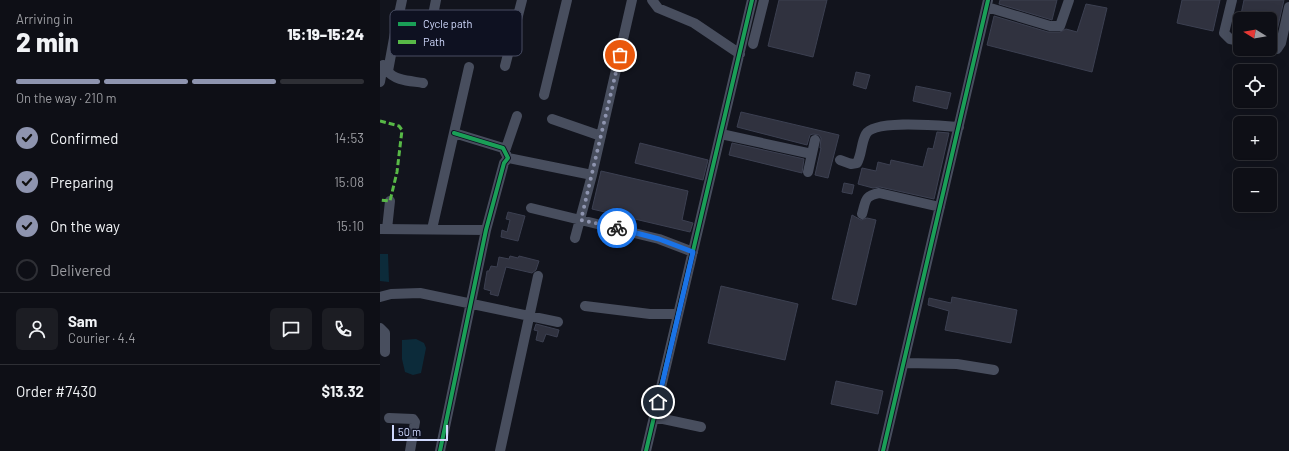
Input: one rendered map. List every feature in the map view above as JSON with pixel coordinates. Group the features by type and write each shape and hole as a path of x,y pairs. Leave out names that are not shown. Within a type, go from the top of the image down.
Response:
{"street":[{"path":"400,10 402,0"},
{"path":"434,10 436,0"},
{"path":"519,10 522,0"},
{"path":"544,95 567,0"},
{"path":"575,238 592,175 632,0"},
{"path":"652,0 658,8 694,24 740,54"},
{"path":"646,451 752,0"},
{"path":"753,44 764,0"},
{"path":"883,451 905,362 987,3 1050,26 1060,26 1069,0"},
{"path":"1232,0 1224,34 1233,40"},
{"path":"1277,49 1281,42 1289,7"},
{"path":"391,56 388,71 390,74 400,79 423,83"},
{"path":"505,66 508,56"},
{"path":"380,82 383,65"},
{"path":"432,229 469,67"},
{"path":"440,451 486,230 517,116"},
{"path":"552,119 601,136"},
{"path":"840,160 850,164 857,163 866,133 874,128 899,125 959,127"},
{"path":"454,133 496,145 503,148 506,155"},
{"path":"721,134 812,154"},
{"path":"808,172 815,140"},
{"path":"506,155 592,175"},
{"path":"862,214 867,198 871,194 879,193 940,207"},
{"path":"390,201 384,229 486,230"},
{"path":"531,208 659,239 693,252"},
{"path":"500,451 528,316 538,276"},
{"path":"380,297 391,294 420,293 558,322"},
{"path":"585,306 650,314 678,314"},
{"path":"380,328 385,333 385,352"},
{"path":"905,362 957,364 994,370"},
{"path":"654,417 701,427"},
{"path":"390,418 414,419 415,422 410,451"}],"water":[{"path":"380,254 388,254 389,282 380,281"},
{"path":"416,339 424,343 426,348 421,373 413,375 405,372 402,359 402,340"}],"building":[{"path":"779,0 827,0 813,57 768,46"},
{"path":"1000,0 1057,0 1052,20 999,4"},
{"path":"1182,0 1220,0 1213,31 1177,23"},
{"path":"1244,0 1284,0 1277,31 1277,12 1241,12"},
{"path":"1086,4 1107,8 1092,72 987,45 994,16 1048,32 1060,32 1066,29 1077,32"},
{"path":"856,72 870,75 866,89 853,85"},
{"path":"916,86 951,93 947,109 913,101"},
{"path":"741,112 839,135 828,178 815,175 821,148 821,138 819,135 810,135 807,145 737,127"},
{"path":"937,132 949,133 934,199 880,187 873,188 858,184 862,168 876,171 878,162 890,165 891,160 923,167 928,148 933,149"},
{"path":"640,143 708,160 703,180 635,163"},
{"path":"732,143 804,159 802,173 729,155"},
{"path":"601,171 688,191 682,220 693,223 690,232 592,209"},
{"path":"844,183 854,185 852,194 842,192"},
{"path":"508,212 525,216 518,241 501,237 502,230 507,232 510,220 506,219"},
{"path":"852,215 861,220 867,218 876,220 856,305 832,299"},
{"path":"510,256 518,258 519,256 539,261 536,270 532,273 506,267 498,296 490,294 491,291 484,289 487,271 489,271 491,266 497,267 499,257 509,259"},
{"path":"721,286 798,304 785,360 708,343"},
{"path":"952,297 1017,310 1011,343 945,330 949,311 928,305 929,298 951,303"},
{"path":"536,324 559,330 557,337 546,334 543,342 536,340 538,331 534,330"},
{"path":"836,381 883,391 878,414 831,404"}],"marked path":[{"path":"380,121 399,126 402,130 397,172 390,201 380,200"}],"cycle path":[{"path":"646,451 752,0"},
{"path":"883,451 988,0"},
{"path":"440,451 486,230 504,163 508,158 503,148 454,133"}],"way so far":[{"path":"617,228 581,220 620,55"}],"route":[{"path":"617,228 659,239 693,252 658,402"}]}
